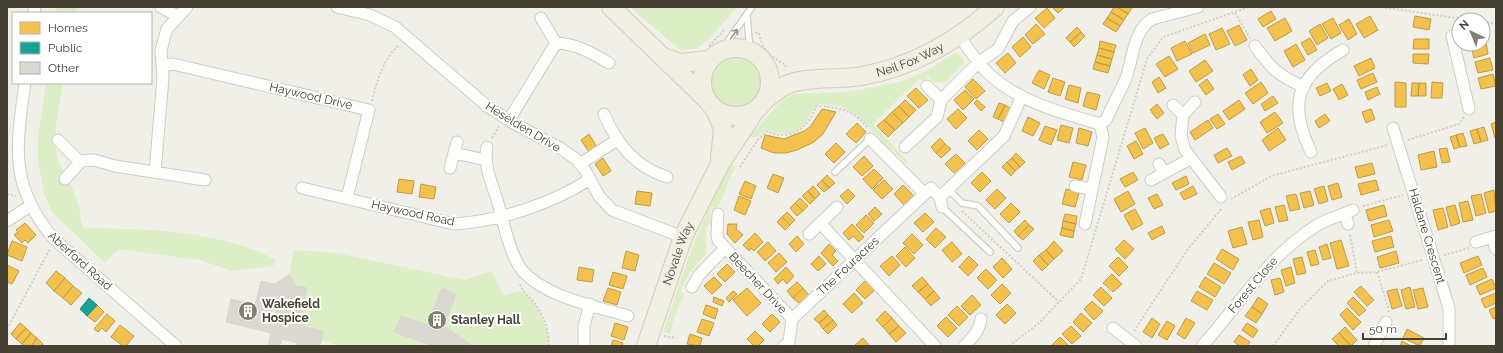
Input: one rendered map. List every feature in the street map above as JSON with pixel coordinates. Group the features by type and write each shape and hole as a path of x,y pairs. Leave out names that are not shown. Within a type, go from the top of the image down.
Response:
{"main road":[{"path":"611,7 710,104 727,115 738,116 760,105 770,83 769,74 765,64 750,51 734,48 680,63 659,54"},
{"name":"Neil Fox Way","path":"760,105 785,86 812,80 835,80 862,76 893,68 921,58 959,36 995,7"},
{"path":"710,104 702,84 702,75 712,54"},
{"name":"Neil Fox Way","path":"765,64 783,72 812,80"},
{"name":"Novale Way","path":"710,104 723,129 720,164"},
{"name":"Novale Way","path":"653,341 683,237 720,164 760,105"}],"street":[{"path":"161,7 177,16"},
{"path":"154,172 163,78 162,51 164,39 167,28 187,7"},
{"name":"Heselden Drive","path":"337,7 353,9 385,20 506,119 560,148 580,164 599,196 612,210 683,237"},
{"path":"905,148 937,118 941,100 979,62 998,49 1013,21 1030,7"},
{"path":"1100,124 1106,120 1125,79 1132,63 1135,44 1146,23 1152,19 1198,7"},
{"path":"541,18 556,43"},
{"path":"959,36 986,72 1022,96 1055,110 1100,124"},
{"path":"556,43 575,46 609,63"},
{"path":"506,119 556,43"},
{"path":"1255,46 1271,68 1284,78 1304,87"},
{"path":"1311,152 1298,119 1299,100 1311,73 1324,61 1343,50"},
{"path":"1456,52 1469,109"},
{"name":"Haywood Drive","path":"163,66 173,64 370,110 347,198"},
{"name":"Aberford Road","path":"25,84 19,124 18,161 20,177 30,206 38,221 54,239 176,346"},
{"path":"927,86 941,100"},
{"path":"870,138 925,194 931,188 944,197 1004,136 1022,96"},
{"path":"1195,102 1182,115 1181,136 1185,150 1190,159 1204,174 1223,202"},
{"path":"1173,105 1182,115"},
{"path":"604,114 617,140 640,165 652,172 667,177"},
{"path":"1085,224 1103,137 1100,124"},
{"name":"Haldane Crescent","path":"1393,128 1414,191 1449,308 1450,346"},
{"path":"58,140 77,160 94,160 115,166 205,180"},
{"path":"580,164 617,140"},
{"path":"487,147 486,160 501,216 520,268 533,281 563,296 628,316"},
{"path":"450,168 455,148 486,160"},
{"path":"1151,180 1162,168 1190,159"},
{"path":"65,179 81,161"},
{"name":"Haywood Road","path":"302,188 454,224 501,216 558,198 590,179"},
{"path":"1075,186 1092,189"},
{"name":"The Fouracres","path":"792,319 925,194"},
{"path":"7,221 30,206"},
{"path":"809,234 837,207"},
{"name":"Beecher Drive","path":"718,214 717,235 725,248 792,319"},
{"name":"Forest Close","path":"1202,346 1231,311 1244,292 1282,252 1320,223 1349,216"},
{"path":"820,223 935,346"},
{"path":"1476,242 1494,237 1496,250"},
{"name":"Beecher Drive","path":"692,288 699,275 725,248"},
{"path":"584,346 584,326 590,304"},
{"path":"789,345 792,319"},
{"path":"964,346 980,329 981,320"},
{"path":"1374,346 1386,322"},
{"path":"1113,328 1131,343"}],"lane":[{"path":"712,54 747,16 752,7"},
{"path":"747,16 750,51"},
{"path":"835,172 870,138"},
{"path":"944,197 978,206 1018,248"},
{"path":"944,197 990,252"}],"path":[{"path":"1009,346 1039,323 1081,279 1146,59 1163,37 1249,7"},
{"path":"1381,7 1451,17"},
{"path":"1235,13 1255,46"},
{"path":"712,54 728,26"},
{"path":"758,32 761,45 776,59 786,65"},
{"path":"370,110 378,78 384,67 387,56 407,37"},
{"path":"740,167 759,138 767,131 774,135 783,135 796,132 809,121 816,106 830,107 859,116 870,131 870,138"},
{"path":"1131,343 1188,249 1223,202 1271,176 1399,143 1460,124 1469,109"},
{"path":"487,147 506,119"},
{"path":"1357,273 1349,216 1414,191"},
{"path":"944,197 1059,302"},
{"path":"7,329 54,239"},
{"path":"1273,346 1300,309 1328,281 1357,273 1377,272 1433,258 1474,247 1476,242"},
{"path":"1377,272 1389,310 1386,322"},
{"path":"653,341 676,338"}],"green space":[{"path":"56,7 77,7 76,12 56,12"},
{"path":"630,7 737,7 708,40 695,49 680,50"},
{"path":"957,52 963,59 964,63 945,82 933,82 928,76 923,82 920,78 873,124 908,162 906,164 892,150 888,150 858,116 840,106 829,104 816,105 806,122 796,131 782,133 767,130 757,137 749,137 781,101 792,94 848,92 900,82 926,71"},
{"path":"730,56 740,56 750,60 758,68 762,78 762,88 758,98 750,106 740,110 730,110 720,106 712,98 708,88 708,78 712,68 720,60"},
{"path":"46,84 63,84 56,125 57,157 68,179 79,207 81,222 84,228 133,229 182,233 207,237 231,242 254,250 276,260 273,266 232,271 200,260 120,249 115,252 105,263 51,211 44,193 38,159 38,138"},
{"path":"730,164 735,167 722,200 715,209 710,209 711,224 706,226 706,254 694,267 685,281 681,292 684,294 674,318 670,334 663,332 694,242"},
{"path":"294,250 336,253 465,280 491,271 504,295 522,291 536,305 548,333 549,346 472,346 444,326 456,294 442,288 427,325 401,316 394,332 424,343 422,346 339,346 321,340 323,331 305,327 300,320 307,288 296,286 289,275"},
{"path":"271,301 279,303 275,319 267,316"}],"building: Homes":[{"path":"1052,7 1065,7 1058,13"},
{"path":"1114,7 1117,7 1128,14 1124,20 1111,12"},
{"path":"1117,7 1130,7 1132,8 1128,14"},
{"path":"1047,8 1055,18 1044,28 1035,18"},
{"path":"1271,11 1276,19 1263,27 1258,19"},
{"path":"1111,12 1124,20 1120,26 1107,18"},
{"path":"1370,16 1378,30 1364,38 1356,24"},
{"path":"1415,16 1431,19 1429,30 1413,27"},
{"path":"1107,18 1120,26 1116,32 1103,24"},
{"path":"1285,18 1292,31 1275,41 1267,28"},
{"path":"1333,18 1341,33 1331,39 1322,24"},
{"path":"1349,19 1357,34 1348,40 1339,25"},
{"path":"1036,24 1045,34 1033,44 1025,35"},
{"path":"1320,24 1328,38 1317,45 1309,31"},
{"path":"1239,25 1247,40 1235,46 1227,31"},
{"path":"1077,27 1081,32 1070,42 1066,38"},
{"path":"1222,28 1230,44 1216,50 1209,34"},
{"path":"1081,32 1085,36 1074,47 1070,42"},
{"path":"1205,34 1210,45 1193,53 1188,43"},
{"path":"1023,37 1031,47 1020,57 1012,47"},
{"path":"1310,38 1317,50 1308,55 1301,43"},
{"path":"1414,39 1429,39 1429,49 1413,49"},
{"path":"1100,41 1116,45 1114,52 1099,48"},
{"path":"1185,41 1192,54 1177,61 1171,48"},
{"path":"1296,44 1305,60 1293,67 1284,51"},
{"path":"1099,48 1114,52 1112,59 1097,55"},
{"path":"1472,52 1488,52 1488,54 1474,58"},
{"path":"1008,53 1016,63 1005,73 996,63"},
{"path":"1413,54 1429,54 1428,64 1413,63"},
{"path":"1097,55 1112,59 1110,66 1095,62"},
{"path":"1169,56 1178,69 1165,77 1156,64"},
{"path":"1371,58 1375,68 1359,76 1354,66"},
{"path":"1490,58 1493,70 1478,73 1475,62"},
{"path":"1205,60 1213,71 1196,82 1189,71"},
{"path":"1095,62 1110,66 1108,73 1093,69"},
{"path":"1251,69 1258,80 1250,86 1243,75"},
{"path":"1039,70 1050,75 1044,89 1032,83"},
{"path":"1373,73 1377,82 1361,89 1357,80"},
{"path":"1493,74 1496,86 1481,89 1478,78"},
{"path":"1159,77 1166,88 1158,93 1152,82"},
{"path":"1053,78 1065,82 1060,96 1048,92"},
{"path":"973,79 985,91 976,99 965,87"},
{"path":"1207,79 1214,89 1206,95 1199,85"},
{"path":"1261,82 1268,93 1253,104 1245,93"},
{"path":"1395,82 1406,83 1406,107 1395,107"},
{"path":"1432,82 1443,83 1442,98 1431,98"},
{"path":"1327,83 1331,91 1320,96 1316,88"},
{"path":"1412,83 1419,83 1418,96 1411,96"},
{"path":"1419,83 1426,83 1426,96 1418,96"},
{"path":"1342,84 1348,95 1339,100 1333,89"},
{"path":"1069,85 1081,88 1078,103 1065,99"},
{"path":"1377,87 1380,94 1368,100 1365,92"},
{"path":"916,88 928,100 919,108 907,96"},
{"path":"965,90 974,99 963,110 954,100"},
{"path":"1087,92 1100,95 1096,110 1083,106"},
{"path":"1273,96 1278,103 1265,111 1261,104"},
{"path":"905,100 916,110 909,117 899,106"},
{"path":"977,100 985,107 981,111 974,103"},
{"path":"1239,100 1245,109 1229,120 1223,111"},
{"path":"999,103 1005,105 998,119 993,117"},
{"path":"1157,104 1164,113 1157,119 1150,110"},
{"path":"1005,105 1010,108 1004,122 998,119"},
{"path":"899,106 909,117 903,123 892,112"},
{"path":"822,109 836,112 823,134 814,142 797,150 786,153 774,153 761,148 765,135 784,139 804,131 810,127"},
{"path":"958,109 967,118 956,129 947,119"},
{"path":"1371,109 1375,119 1366,123 1362,112"},
{"path":"892,112 903,123 895,130 884,120"},
{"path":"1275,112 1283,123 1267,133 1260,122"},
{"path":"1218,114 1225,124 1217,129 1210,119"},
{"path":"1325,114 1330,121 1319,128 1315,121"},
{"path":"1028,117 1040,123 1033,136 1022,131"},
{"path":"884,120 895,130 888,137 877,126"},
{"path":"1208,120 1213,128 1195,140 1190,132"},
{"path":"1496,122 1496,138 1495,138 1491,124"},
{"path":"857,123 866,132 856,143 846,134"},
{"path":"1061,125 1073,128 1069,143 1057,140"},
{"path":"1045,126 1057,130 1051,145 1039,140"},
{"path":"1484,127 1488,140 1481,142 1477,129"},
{"path":"1079,128 1092,132 1088,146 1076,143"},
{"path":"1145,128 1153,143 1143,149 1135,133"},
{"path":"1278,128 1286,140 1269,151 1262,140"},
{"path":"1477,129 1481,142 1474,144 1470,131"},
{"path":"979,130 988,139 977,150 968,141"},
{"path":"1463,133 1467,146 1460,147 1456,135"},
{"path":"589,134 597,147 589,152 581,140"},
{"path":"1163,134 1169,144 1160,149 1154,138"},
{"path":"1456,135 1460,147 1454,149 1450,137"},
{"path":"940,138 945,144 936,153 931,147"},
{"path":"1136,141 1143,154 1134,159 1127,146"},
{"path":"836,143 845,152 834,163 825,154"},
{"path":"945,144 951,149 941,158 936,153"},
{"path":"1227,148 1232,156 1218,163 1214,155"},
{"path":"1447,148 1450,162 1442,163 1439,149"},
{"path":"1434,151 1437,167 1421,170 1418,155"},
{"path":"1016,153 1025,162 1020,167 1012,158"},
{"path":"956,154 965,163 954,173 945,164"},
{"path":"864,156 873,166 862,176 853,167"},
{"path":"1241,156 1245,163 1232,170 1228,162"},
{"path":"603,158 611,171 603,176 595,164"},
{"path":"1012,158 1020,167 1015,171 1007,162"},
{"path":"1007,162 1015,171 1011,176 1002,167"},
{"path":"1073,162 1086,165 1082,180 1069,177"},
{"path":"1372,163 1375,174 1358,178 1355,167"},
{"path":"874,169 883,178 872,189 863,179"},
{"path":"982,172 991,181 980,192 971,183"},
{"path":"1133,172 1138,180 1125,187 1120,179"},
{"path":"773,174 784,178 778,193 767,188"},
{"path":"827,175 835,183 829,188 822,180"},
{"path":"1186,176 1189,184 1176,190 1172,183"},
{"path":"399,179 414,181 412,194 397,192"},
{"path":"822,180 829,188 824,192 817,185"},
{"path":"884,180 893,189 882,199 873,190"},
{"path":"1376,180 1379,190 1361,195 1358,184"},
{"path":"745,181 756,186 751,199 739,194"},
{"path":"1338,183 1342,197 1332,200 1328,186"},
{"path":"421,184 436,187 434,199 419,197"},
{"path":"903,185 914,196 904,205 894,194"},
{"path":"813,186 820,194 815,199 808,191"},
{"path":"1193,186 1197,194 1184,200 1180,193"},
{"path":"1324,186 1328,201 1319,204 1314,189"},
{"path":"848,189 855,196 847,204 840,196"},
{"path":"997,189 1006,198 995,209 986,200"},
{"path":"1066,189 1079,193 1075,207 1062,204"},
{"path":"1494,190 1496,211 1489,213 1484,193"},
{"path":"637,191 652,193 650,206 635,204"},
{"path":"808,191 815,199 810,204 802,196"},
{"path":"1128,191 1135,204 1121,212 1114,199"},
{"path":"1310,191 1314,205 1304,208 1300,193"},
{"path":"1157,194 1163,205 1154,209 1148,198"},
{"path":"1296,194 1300,209 1290,211 1286,196"},
{"path":"1481,194 1486,213 1476,216 1471,196"},
{"path":"739,196 751,201 745,215 734,210"},
{"path":"800,198 808,206 803,211 795,203"},
{"path":"1468,201 1473,220 1463,222 1459,203"},
{"path":"795,203 803,211 797,216 790,208"},
{"path":"1011,203 1020,212 1009,223 1000,214"},
{"path":"1284,205 1288,220 1279,222 1275,207"},
{"path":"1384,205 1387,216 1369,221 1366,210"},
{"path":"1455,205 1460,223 1451,226 1446,207"},
{"path":"875,207 882,214 874,221 868,214"},
{"path":"1270,208 1274,223 1265,226 1260,211"},
{"path":"1443,208 1448,227 1438,230 1433,210"},
{"path":"1135,209 1143,224 1132,230 1124,215"},
{"path":"787,212 795,220 790,225 782,217"},
{"path":"925,213 934,222 923,232 914,223"},
{"path":"1065,214 1077,216 1076,224 1063,221"},
{"path":"866,215 874,223 864,233 856,225"},
{"path":"782,217 790,225 785,230 777,222"},
{"path":"1025,220 1029,225 1018,236 1014,231"},
{"path":"1259,220 1263,237 1253,240 1248,222"},
{"path":"1389,220 1393,231 1374,237 1371,225"},
{"path":"1063,221 1076,224 1074,231 1062,228"},
{"path":"25,223 36,235 28,243 25,240 22,243 14,235 18,232 16,230"},
{"path":"728,224 737,224 736,229 743,235 735,243 727,234"},
{"path":"852,224 864,237 859,242 853,236 849,240 843,233"},
{"path":"1029,225 1034,229 1023,240 1018,236"},
{"path":"1162,226 1165,233 1152,240 1148,233"},
{"path":"1242,227 1247,244 1233,248 1228,231"},
{"path":"936,228 946,237 935,248 926,239"},
{"path":"1062,228 1074,231 1073,238 1060,235"},
{"path":"755,233 763,242 754,251 751,248 749,251 743,245"},
{"path":"912,234 923,245 914,254 903,243"},
{"path":"797,236 804,244 796,252 789,244"},
{"path":"1391,236 1394,247 1375,252 1372,241"},
{"path":"1124,240 1134,249 1125,259 1115,249"},
{"path":"1341,240 1349,266 1337,269 1330,243"},
{"path":"12,241 27,247 22,261 7,255"},
{"path":"1054,241 1063,251 1054,259 1046,250"},
{"path":"768,242 776,251 765,261 757,252"},
{"path":"952,242 962,254 952,262 942,250"},
{"path":"829,244 836,251 832,255 838,261 833,266 821,253"},
{"path":"1327,244 1331,258 1323,260 1319,247"},
{"path":"905,247 915,258 906,267 896,256"},
{"path":"1222,249 1239,259 1233,270 1216,259"},
{"path":"1046,250 1054,259 1048,265 1039,255"},
{"path":"1315,250 1319,264 1311,266 1307,252"},
{"path":"626,251 639,255 635,271 622,268"},
{"path":"1396,251 1399,263 1380,268 1377,257"},
{"path":"779,253 787,262 776,272 768,263"},
{"path":"1039,255 1048,265 1042,271 1033,261"},
{"path":"819,256 826,264 818,271 811,264"},
{"path":"892,256 900,265 889,276 880,266"},
{"path":"969,256 978,265 968,276 959,267"},
{"path":"1478,256 1482,265 1464,273 1460,263"},
{"path":"1118,257 1128,267 1119,276 1109,266"},
{"path":"1302,257 1306,273 1297,275 1293,259"},
{"path":"1002,258 1012,269 1003,278 993,267"},
{"path":"1214,263 1231,273 1224,284 1207,274"},
{"path":"727,264 735,272 725,282 717,274"},
{"path":"7,265 19,271 12,284 7,282"},
{"path":"579,267 594,270 592,282 577,280"},
{"path":"786,267 794,276 787,284 783,279 778,284 774,279"},
{"path":"1291,267 1295,283 1286,286 1281,270"},
{"path":"1483,268 1487,277 1470,285 1466,275"},
{"path":"986,269 997,280 988,289 977,278"},
{"path":"56,271 65,278 54,291 46,283"},
{"path":"613,272 627,276 623,289 609,285"},
{"path":"1112,274 1122,284 1113,292 1103,283"},
{"path":"714,277 722,285 712,294 704,286"},
{"path":"922,277 928,284 918,292 912,286"},
{"path":"1205,277 1221,287 1215,297 1199,287"},
{"path":"65,278 73,286 63,298 54,291"},
{"path":"1280,278 1284,292 1275,295 1271,280"},
{"path":"867,279 876,289 865,299 856,290"},
{"path":"1492,279 1496,288 1480,295 1476,286"},
{"path":"797,282 803,288 793,298 787,291"},
{"path":"928,284 934,291 925,299 918,292"},
{"path":"1002,284 1011,293 1000,304 991,295"},
{"path":"73,286 82,293 71,305 63,298"},
{"path":"1361,286 1374,300 1367,306 1354,292"},
{"path":"1101,287 1112,298 1104,306 1093,295"},
{"path":"1410,287 1415,307 1406,309 1401,290"},
{"path":"608,288 621,292 617,305 603,301"},
{"path":"747,288 761,303 747,316 733,300"},
{"path":"803,288 809,295 800,304 793,298"},
{"path":"1423,288 1428,307 1418,309 1413,290"},
{"path":"1397,289 1402,306 1392,309 1387,291"},
{"path":"733,291 737,294 729,302 726,298"},
{"path":"934,291 940,298 931,306 925,299"},
{"path":"1197,291 1213,300 1207,310 1191,301"},
{"path":"854,293 863,303 852,313 843,304"},
{"path":"1496,293 1496,303 1485,308 1481,299"},
{"path":"972,295 981,305 970,315 961,306"},
{"path":"714,297 724,301 722,306 713,302"},
{"path":"1258,297 1268,304 1262,314 1252,307"},
{"path":"1353,297 1366,310 1359,316 1347,303"},
{"path":"1092,301 1103,311 1094,320 1084,309"},
{"path":"1007,304 1016,313 1005,324 996,315"},
{"path":"97,305 104,312 95,322 87,316"},
{"path":"706,305 718,309 715,319 703,314"},
{"path":"957,306 968,317 959,326 948,315"},
{"path":"1252,307 1262,314 1256,323 1245,316"},
{"path":"1496,307 1496,318 1493,319 1489,310"},
{"path":"1347,308 1361,322 1353,330 1340,315"},
{"path":"824,310 828,315 819,323 814,319"},
{"path":"885,311 892,318 883,327 876,320"},
{"path":"1081,313 1092,323 1083,332 1073,322"},
{"path":"107,314 115,321 106,332 102,328 98,332 94,329"},
{"path":"772,314 780,322 770,332 762,324"},
{"path":"828,315 833,320 823,329 819,323"},
{"path":"946,317 957,328 948,337 937,326"},
{"path":"892,318 899,326 889,334 883,327"},
{"path":"1152,318 1160,324 1152,338 1143,332"},
{"path":"1186,318 1195,323 1185,339 1177,334"},
{"path":"702,319 714,323 709,336 697,332"},
{"path":"833,320 837,325 828,334 823,329"},
{"path":"1167,321 1175,326 1167,340 1158,335"},
{"path":"20,323 26,328 16,339 11,334"},
{"path":"615,323 628,327 624,340 611,336"},
{"path":"1247,323 1258,330 1253,338 1242,330"},
{"path":"120,325 134,336 126,346 123,346 111,337"},
{"path":"899,326 906,333 896,342 889,334"},
{"path":"1071,326 1081,336 1072,344 1062,334"},
{"path":"1345,327 1357,340 1351,346 1339,333"},
{"path":"26,328 31,333 22,344 16,339"},
{"path":"1407,329 1424,338 1420,346 1403,338"},
{"path":"755,331 764,340 758,346 754,346 747,339"},
{"path":"31,333 37,338 31,346 24,346 22,344"},
{"path":"1339,333 1351,346 1339,346 1332,339"},
{"path":"690,334 702,338 700,346 687,344"},
{"path":"1239,335 1250,342 1247,346 1240,346 1234,342"},
{"path":"1060,337 1069,346 1051,346"},
{"path":"37,338 43,344 41,346 31,346"},
{"path":"863,338 870,346 854,346"},
{"path":"613,340 623,343 622,346 611,346"},
{"path":"1402,341 1411,346 1400,346"}],"building: Public":[{"path":"89,298 97,305 87,316 80,309"}],"building: Other":[{"name":"Wakefield Hospice","path":"289,275 296,286 307,288 300,320 305,327 323,331 320,346 296,346 297,343 282,339 280,346 268,346 271,333 226,322 231,299 255,305 261,281 275,284","holes":["271,301 279,303 275,319 267,316"]},
{"name":"Stanley Hall","path":"442,288 456,294 444,326 472,346 433,346 394,332 401,316 427,325"}],"place":[{"name":"Wakefield Hospice","path":"248,311"},
{"name":"Stanley Hall","path":"437,320"}]}
